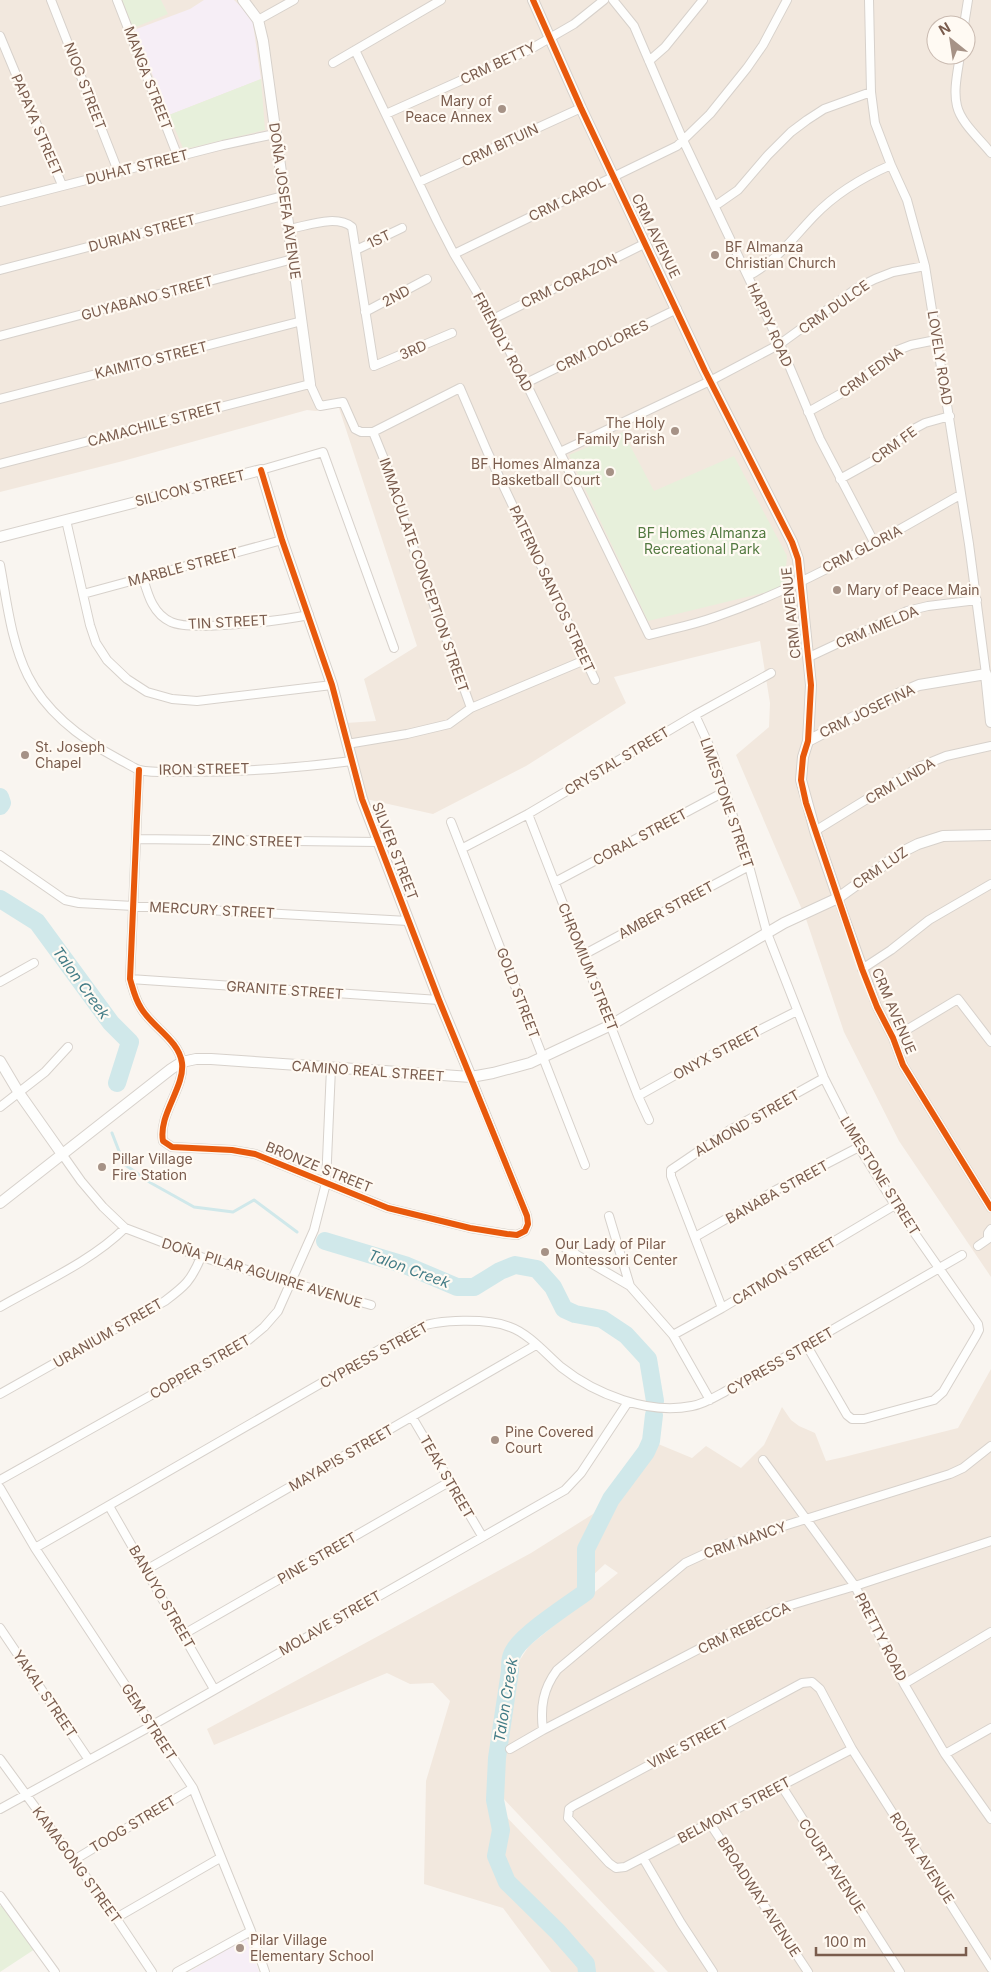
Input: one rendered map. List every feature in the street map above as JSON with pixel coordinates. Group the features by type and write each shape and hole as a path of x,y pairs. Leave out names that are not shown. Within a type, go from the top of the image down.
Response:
{"street":[{"name":"NIOG STREET","path":"52,0 118,171"},
{"name":"MANGA STREET","path":"117,0 178,157"},
{"name":"DOÑA JOSEFA AVENUE","path":"243,0 258,20 263,41 310,384 319,405 322,407 343,402 355,429 361,432 372,432"},
{"path":"258,20 294,0"},
{"path":"333,63 441,0"},
{"name":"CRM AVENUE","path":"533,0 581,108 710,381 792,542 798,559 811,685 808,741 803,757 801,780 815,831 862,969 903,1065 991,1208"},
{"name":"CRM BETTY","path":"386,114 529,50 574,24 604,0"},
{"name":"HAPPY ROAD","path":"613,0 634,26 683,140 780,344 808,412 840,479 875,544"},
{"path":"649,60 664,47 703,0"},
{"name":"CRM CAROL","path":"454,254 677,146 710,114 747,68 763,45 787,0"},
{"name":"LOVELY ROAD","path":"869,0 875,123 907,200 925,266 950,416 960,495 977,600 991,722"},
{"path":"966,15 968,0"},
{"name":"PAPAYA STREET","path":"0,36 62,185"},
{"name":"FRIENDLY ROAD","path":"355,50 454,254 493,318 526,383 649,635"},
{"path":"959,65 956,90 957,106 963,120 991,153"},
{"path":"715,206 738,190 768,154 790,132 824,109 872,92"},
{"name":"CRM BITUIN","path":"420,182 581,108"},
{"name":"DUHAT STREET","path":"0,202 118,171 275,134"},
{"path":"748,276 774,260 814,216 847,187 891,165"},
{"name":"DURIAN STREET","path":"0,270 283,196"},
{"path":"289,229 336,220 346,222 352,227 365,312"},
{"name":"1ST","path":"356,250 402,228"},
{"name":"CRM CORAZON","path":"493,318 646,243"},
{"name":"GUYABANO STREET","path":"0,336 293,260"},
{"name":"CRM DULCE","path":"560,452 710,381 780,344 857,288 894,272 925,266"},
{"name":"2ND","path":"365,312 427,279"},
{"name":"CRM DOLORES","path":"526,383 677,309"},
{"name":"3RD","path":"365,312 374,366 452,333"},
{"name":"KAIMITO STREET","path":"0,399 302,321"},
{"name":"CRM EDNA","path":"808,412 850,389 898,350 911,345 936,340"},
{"name":"CAMACHILE STREET","path":"0,464 310,384"},
{"name":"PATERNO SANTOS STREET","path":"372,432 460,388 487,450 595,680"},
{"name":"CRM FE","path":"840,479 878,458 910,431 925,423 950,416"},
{"name":"IMMACULATE CONCEPTION STREET","path":"347,744 439,727 456,720 471,708 406,527 386,464 372,432"},
{"name":"SILICON STREET","path":"0,537 261,470 323,452 394,648"},
{"name":"SILVER STREET","path":"261,470 282,540 332,684 362,799 439,1000 527,1216 528,1224 525,1231"},
{"name":"CRM GLORIA","path":"649,635 714,618 754,602 875,544 960,495"},
{"path":"66,520 96,643 108,660 127,679 148,692 172,699 197,701 332,684"},
{"name":"MARBLE STREET","path":"83,594 282,540"},
{"name":"IRON STREET","path":"0,566 16,642 29,678 48,704 79,734 139,770 210,772 352,761"},
{"name":"TIN STREET","path":"143,578 152,604 160,614 171,622 178,624 203,626 309,615"},
{"name":"CRM IMELDA","path":"809,657 906,611 928,606 977,600"},
{"path":"471,708 585,660"},
{"name":"CRYSTAL STREET","path":"463,848 528,814 695,715 771,673"},
{"name":"CRM JOSEFINA","path":"808,741 919,685 986,674"},
{"name":"LIMESTONE STREET","path":"695,715 713,754 749,866 767,933 824,1078 859,1147 895,1205 976,1318 979,1330 949,1383 934,1400 864,1420 852,1419 842,1410 807,1346"},
{"name":"CRM LINDA","path":"815,831 918,767 946,756 991,746"},
{"path":"139,770 130,979 141,1008 173,1043 182,1062"},
{"name":"CORAL STREET","path":"555,882 724,792"},
{"name":"CHROMIUM STREET","path":"528,814 649,1120"},
{"name":"GOLD STREET","path":"451,822 463,848 585,1165"},
{"name":"CRM LUZ","path":"804,913 838,898 902,852 918,844 943,836 991,835"},
{"name":"ZINC STREET","path":"136,839 378,842"},
{"name":"MERCURY STREET","path":"0,855 65,900 80,903 408,921"},
{"name":"AMBER STREET","path":"583,955 749,866"},
{"path":"862,969 892,950 929,920 991,884"},
{"name":"CAMINO REAL STREET","path":"0,1203 151,1083 182,1062 196,1059 211,1059 471,1077 502,1071 530,1064 612,1025 804,913"},
{"path":"0,982 34,963"},
{"name":"GRANITE STREET","path":"130,979 439,1000"},
{"path":"893,1038 958,999 991,1042"},
{"name":"ONYX STREET","path":"638,1096 718,1051 797,1011"},
{"path":"0,1107 45,1072 68,1046"},
{"name":"DOÑA PILAR AGUIRRE AVENUE","path":"0,1061 19,1093 81,1181 124,1228 201,1257 371,1305"},
{"name":"BRONZE STREET","path":"182,1062 180,1078 161,1131 163,1141 172,1147 232,1150 255,1154 388,1208 417,1216 507,1234 517,1235 525,1231"},
{"name":"COPPER STREET","path":"0,1480 246,1342 264,1328 278,1311 314,1230 326,1182 331,1068"},
{"name":"ALMOND STREET","path":"695,1237 671,1176 671,1170 730,1130 824,1078"},
{"name":"BANABA STREET","path":"695,1237 776,1190 859,1147"},
{"name":"CATMON STREET","path":"673,1335 895,1205"},
{"path":"609,1216 630,1286"},
{"path":"0,1307 96,1252 113,1240 124,1228"},
{"path":"978,1246 988,1239 988,1233 991,1229"},
{"path":"695,1237 722,1308"},
{"path":"565,1248 630,1286 673,1335 710,1400"},
{"name":"CYPRESS STREET","path":"35,1548 417,1328 429,1323 443,1321 500,1324 512,1327 574,1377 628,1402 652,1408 692,1406 710,1400 807,1346 962,1255"},
{"name":"URANIUM STREET","path":"0,1394 165,1301 193,1277 201,1257"},
{"name":"MAYAPIS STREET","path":"146,1570 536,1345"},
{"name":"MOLAVE STREET","path":"0,1809 151,1726 565,1490 574,1482 599,1448 628,1402"},
{"name":"TEAK STREET","path":"412,1417 482,1536"},
{"name":"CRM NANCY","path":"543,1730 540,1713 543,1698 548,1682 557,1670 685,1563 726,1544 950,1474 962,1468 991,1446"},
{"name":"PRETTY ROAD","path":"763,1460 855,1586 904,1684 945,1754 991,1819"},
{"name":"PINE STREET","path":"184,1634 450,1482"},
{"name":"GEM STREET","path":"0,1488 35,1548 192,1788 251,1931 265,1972"},
{"name":"BANUYO STREET","path":"109,1506 214,1689"},
{"name":"CRM REBECCA","path":"510,1749 774,1610 855,1586 991,1541"},
{"name":"YAKAL STREET","path":"0,1628 90,1760"},
{"path":"904,1684 991,1632"},
{"name":"ROYAL AVENUE","path":"812,1682 820,1689 852,1749 991,1968"},
{"name":"VINE STREET","path":"616,1868 609,1864 570,1821 567,1813 572,1806 802,1683 812,1682"},
{"path":"945,1754 991,1728"},
{"name":"BELMONT STREET","path":"616,1868 625,1867 643,1858 852,1749"},
{"name":"KAMAGONG STREET","path":"0,1759 116,1918 152,1972"},
{"name":"COURT AVENUE","path":"781,1785 900,1972"},
{"name":"TOOG STREET","path":"74,1860 192,1788"},
{"name":"BROADWAY AVENUE","path":"710,1822 808,1972"},
{"path":"116,1918 220,1858"},
{"path":"643,1858 681,1923 713,1972"},
{"path":"0,1896 55,1972"},
{"path":"177,1972 251,1931"}],"shaded area":[{"path":"0,0 991,0 991,1277 899,1141 844,1032 806,919 736,755 769,727 770,703 760,641 614,677 626,703 526,766 433,814 366,799 346,723 376,721 364,679 417,646 338,405 316,411 307,410 123,461 0,492"},
{"path":"204,0 234,0 252,17 261,79 169,115 134,30 190,9"},
{"path":"991,1369 991,1972 668,1972 501,1796 514,1669 529,1646 618,1573 605,1564 522,1641 507,1667 500,1712 492,1795 496,1806 655,1972 551,1972 503,1908 424,1884 426,1781 450,1701 433,1683 410,1684 387,1673 214,1745 207,1729 531,1553 593,1514 611,1499 629,1477 651,1441 692,1458 706,1446 741,1468 764,1445 782,1407 791,1420 815,1433 826,1461 958,1428"},
{"name":"Pilar Village Elementary School","path":"246,1938 259,1972 189,1972"}],"green space":[{"path":"122,0 161,0 168,14 133,28"},
{"path":"261,79 265,130 183,148 169,115"},
{"name":"BF Homes Almanza Recreational Park","path":"623,432 654,491 734,456 787,556 784,588 648,621 569,455"},
{"path":"3,1905 35,1949 0,1972 0,1906"}],"waterway":[{"name":"Talon Creek","path":"0,797 2,803 0,806"},
{"name":"Talon Creek","path":"0,899 37,922 111,1023 130,1042 117,1083"},
{"name":"Talon Creek","path":"112,1133 124,1164 151,1183 194,1207 233,1212 254,1200 297,1232"},
{"name":"Talon Creek","path":"325,1241 405,1265 457,1287 474,1287 500,1271 515,1265 537,1269 553,1287 564,1309 575,1314 602,1319 626,1335 648,1359 655,1401"},
{"name":"Talon Creek","path":"587,1972 586,1964 558,1932 507,1882 496,1856 501,1830 495,1800 497,1758 512,1654 520,1642 528,1635 586,1592 586,1549 611,1499 646,1452 651,1441 654,1415"}],"cycle path":[{"path":"533,0 581,108 705,371 792,542 798,559 811,685 808,741 803,757 801,780 806,803 862,969 903,1065 991,1208"},
{"path":"139,770 130,979 141,1008 171,1040 180,1055 182,1063 180,1082 164,1121 163,1141 172,1147 232,1150 255,1154 388,1208 470,1228 517,1235 525,1231 528,1224 527,1216 439,1000 362,799 332,685 282,540 261,470"}],"place":[{"name":"Mary of Peace Annex","path":"502,109"},
{"name":"BF Almanza Christian Church","path":"715,255"},
{"name":"The Holy Family Parish","path":"675,431"},
{"name":"BF Homes Almanza Basketball Court","path":"610,472"},
{"name":"Mary of Peace Main","path":"837,590"},
{"name":"St. Joseph Chapel","path":"25,755"},
{"name":"Pillar Village Fire Station","path":"102,1167"},
{"name":"Our Lady of Pilar Montessori Center","path":"545,1252"},
{"name":"Pine Covered Court","path":"495,1440"},
{"name":"Pilar Village Elementary School","path":"240,1948"}]}
